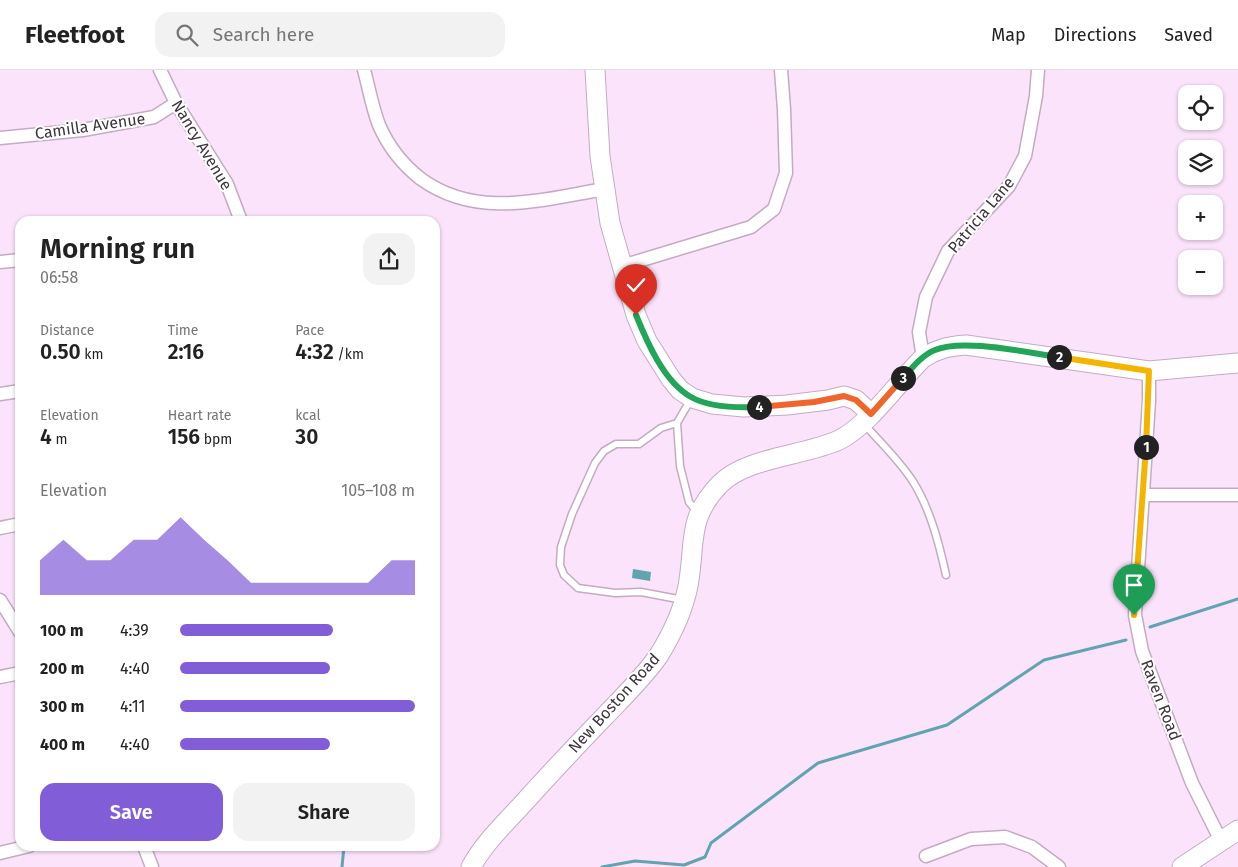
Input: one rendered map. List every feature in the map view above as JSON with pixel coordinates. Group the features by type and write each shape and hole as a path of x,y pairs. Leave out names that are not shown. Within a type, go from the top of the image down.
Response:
{"street":[{"name":"Nancy Avenue","path":"160,70 176,104 227,184 239,216"},
{"path":"364,70 373,108 388,144 414,174 448,195 487,204 507,204 605,189"},
{"path":"595,70 599,139 610,223 636,315 647,341 671,379 680,390 692,398 712,404 744,407 796,404 844,396 856,400 867,418"},
{"path":"622,266 751,227 774,209 786,173 781,70"},
{"name":"Patricia Lane","path":"922,358 919,332 926,297 948,251 1009,186 1025,156 1036,96 1038,70"},
{"name":"Camilla Avenue","path":"0,138 83,130 154,117 176,104"},
{"path":"0,262 15,260"},
{"name":"New Boston Road","path":"472,867 494,835 626,694 658,656 679,618 688,586 693,536 698,514 708,497 717,487 739,471 840,439 867,418 922,358 934,350 947,346 966,345 1149,371 1238,363"},
{"name":"Raven Road","path":"1149,371 1143,495 1134,615 1142,651 1192,783 1221,841"},
{"path":"0,394 15,392"},
{"path":"1143,495 1238,495"},
{"path":"0,528 15,525"},
{"path":"0,600 15,624"},
{"path":"0,677 15,674"},
{"path":"1182,867 1238,830"},
{"path":"926,856 971,839 1005,837 1032,847 1059,867"},
{"path":"0,852 15,849"},
{"path":"146,851 152,867"}],"lane":[{"path":"692,398 677,423 680,466 689,502 698,514"},
{"path":"867,418 918,491 931,521 946,575"},
{"path":"677,423 661,428 639,444 616,444 604,451 595,463 572,514 561,547 560,565 564,575 578,588 614,593 641,592 684,600"}],"water":[{"path":"633,569 651,572 650,581 632,578"}],"waterway":[{"path":"1150,627 1238,599"},
{"path":"602,867 635,861 684,865 705,857 711,843 818,763 947,725 1044,660 1126,640"},
{"path":"342,867 344,851"}],"route":[{"path":"636,315 647,341 661,365 680,390 692,398 712,404 744,407 787,406 844,396 856,400 871,414 922,358 934,350 947,346 966,345 1149,371 1140,551 1134,615"}]}
